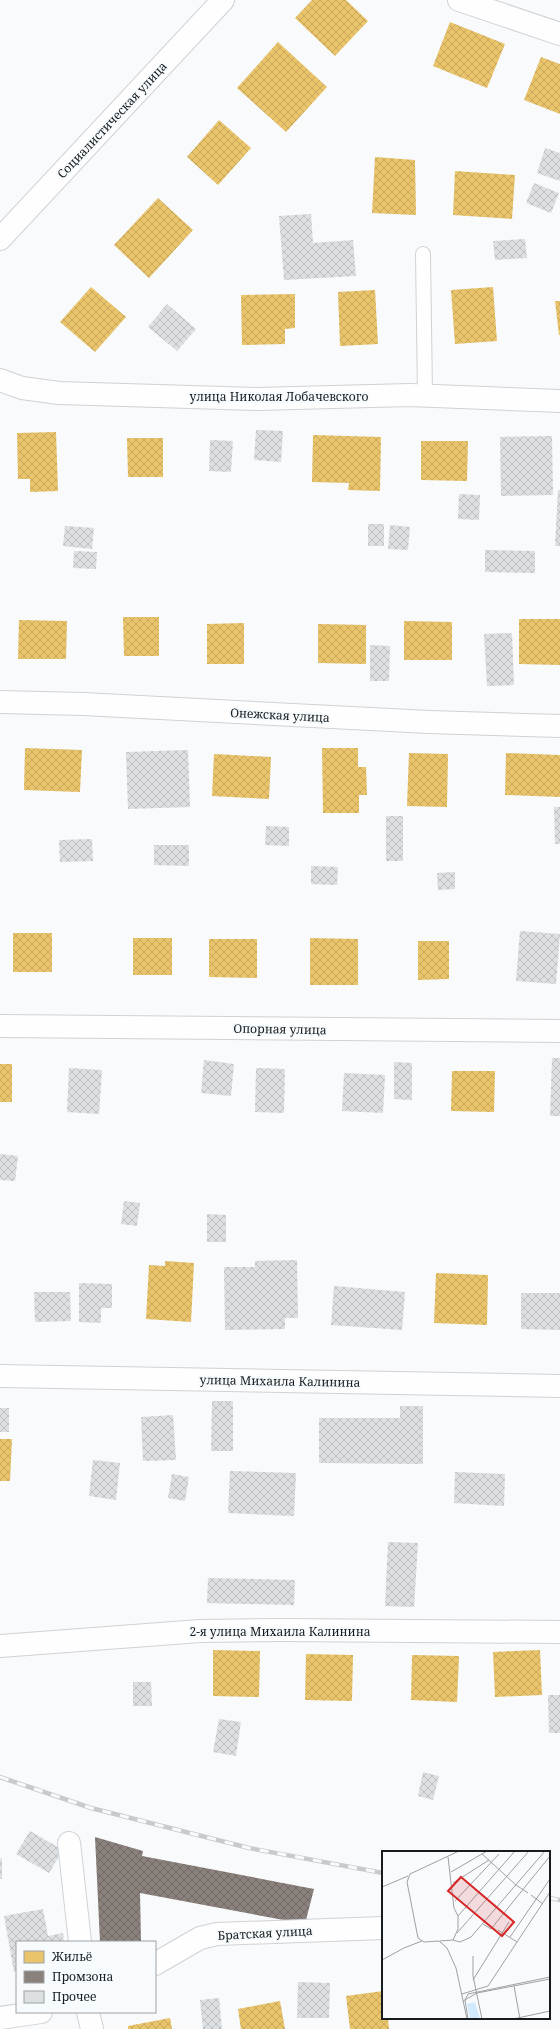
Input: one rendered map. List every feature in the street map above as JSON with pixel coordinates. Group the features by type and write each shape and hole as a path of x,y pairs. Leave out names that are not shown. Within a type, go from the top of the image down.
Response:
{"street":[{"name":"Социалистическая улица","path":"0,239 223,0"},
{"path":"458,0 560,34"},
{"name":"улица Николая Лобачевского","path":"0,380 22,388 59,394 257,399 425,395 560,400"},
{"name":"Онежская улица","path":"0,702 83,704 429,722 560,726"},
{"name":"Опорная улица","path":"0,1026 560,1031"},
{"name":"улица Михаила Калинина","path":"0,1376 560,1386"},
{"name":"2-я улица Михаила Калинина","path":"0,1646 200,1631 283,1630 560,1632"},
{"path":"69,1843 80,1941"},
{"name":"Братская улица","path":"156,1963 200,1938 217,1934 382,1928"},
{"path":"0,2018 34,2013"},
{"path":"88,2013 92,2029"}],"lane":[{"path":"423,254 425,395"}],"building: Жильё":[{"path":"312,0 346,0 368,21 335,56 295,18"},
{"path":"450,22 505,44 487,88 433,66"},
{"path":"278,42 327,87 286,132 237,88"},
{"path":"541,57 560,64 560,114 524,100"},
{"path":"219,120 251,148 218,185 187,157"},
{"path":"375,157 415,160 416,215 372,213"},
{"path":"455,171 515,175 512,219 453,215"},
{"path":"158,198 193,230 149,278 114,245"},
{"path":"91,287 126,317 95,352 60,322"},
{"path":"493,287 497,341 455,344 451,290"},
{"path":"375,290 378,344 340,346 338,292"},
{"path":"295,294 295,328 285,329 285,344 242,345 241,295"},
{"path":"555,301 560,301 560,335 559,335"},
{"path":"56,432 58,491 30,492 30,479 18,479 17,433"},
{"path":"313,435 381,437 380,491 348,490 349,483 312,482"},
{"path":"127,438 163,438 163,477 128,477"},
{"path":"421,441 468,441 467,481 421,480"},
{"path":"123,617 159,617 159,656 124,656"},
{"path":"519,619 560,619 560,665 519,664"},
{"path":"19,620 67,621 66,659 18,659"},
{"path":"404,621 452,622 452,660 404,660"},
{"path":"244,623 244,664 207,664 207,624"},
{"path":"318,624 366,625 366,664 318,663"},
{"path":"25,748 82,750 80,792 24,790"},
{"path":"322,748 358,748 358,767 366,767 367,795 359,795 359,813 323,813"},
{"path":"409,753 448,754 447,807 407,806"},
{"path":"506,753 560,755 560,797 505,795"},
{"path":"214,754 271,757 269,799 212,796"},
{"path":"13,933 52,933 52,972 13,972"},
{"path":"133,938 172,938 172,975 133,975"},
{"path":"310,938 358,939 358,985 310,985"},
{"path":"209,939 257,939 257,978 209,977"},
{"path":"418,941 449,941 449,979 418,980"},
{"path":"0,1064 12,1064 12,1102 0,1102"},
{"path":"452,1071 495,1071 494,1112 451,1111"},
{"path":"165,1261 194,1263 191,1322 146,1319 149,1265 165,1266"},
{"path":"436,1273 488,1275 487,1325 434,1323"},
{"path":"0,1439 12,1439 10,1481 0,1481"},
{"path":"213,1650 260,1651 259,1697 213,1696"},
{"path":"540,1650 542,1695 495,1697 493,1652"},
{"path":"306,1654 353,1655 352,1701 305,1700"},
{"path":"412,1655 459,1656 457,1702 411,1700"},
{"path":"382,1991 382,2019 388,2019 389,2029 350,2029 346,1996"},
{"path":"280,2001 285,2029 241,2029 238,2009"},
{"path":"170,2018 172,2029 128,2029 128,2026"}],"building: Промзона":[{"path":"95,1837 143,1851 142,1856 314,1889 305,1924 140,1893 141,1941 100,1941"}],"building: Прочее":[{"path":"545,148 560,153 560,181 537,173"},
{"path":"534,183 559,193 551,213 526,203"},
{"path":"311,214 313,243 353,240 356,276 284,280 279,216"},
{"path":"525,239 527,258 495,260 493,241"},
{"path":"167,304 196,329 177,351 148,327"},
{"path":"256,430 283,431 281,462 254,460"},
{"path":"552,436 553,495 501,496 500,437"},
{"path":"210,440 233,441 231,472 209,471"},
{"path":"558,490 560,490 560,546 555,546"},
{"path":"459,494 480,495 479,520 458,519"},
{"path":"368,524 384,524 384,546 368,546"},
{"path":"390,525 410,527 408,550 388,549"},
{"path":"65,526 94,528 92,549 63,546"},
{"path":"485,550 535,551 535,573 485,572"},
{"path":"74,551 97,552 96,569 73,568"},
{"path":"512,633 514,685 487,686 484,634"},
{"path":"370,645 390,646 389,681 370,681"},
{"path":"188,750 190,807 128,809 126,752"},
{"path":"554,807 560,807 560,844 555,844"},
{"path":"386,816 403,816 403,861 386,861"},
{"path":"266,826 289,827 289,846 265,845"},
{"path":"92,839 93,861 60,862 59,840"},
{"path":"154,845 189,845 189,866 154,865"},
{"path":"311,866 338,867 337,885 311,884"},
{"path":"455,872 455,889 438,890 437,873"},
{"path":"520,931 560,934 556,984 516,981"},
{"path":"552,1058 560,1058 560,1116 550,1116"},
{"path":"204,1060 234,1064 231,1096 201,1093"},
{"path":"394,1062 412,1063 412,1100 394,1099"},
{"path":"69,1068 102,1070 99,1114 67,1112"},
{"path":"256,1068 285,1069 284,1113 255,1112"},
{"path":"344,1073 385,1075 383,1113 342,1111"},
{"path":"0,1154 18,1156 15,1181 0,1180"},
{"path":"124,1201 140,1203 137,1226 121,1224"},
{"path":"207,1214 226,1215 226,1242 207,1242"},
{"path":"297,1260 298,1318 285,1318 285,1329 225,1330 224,1267 255,1267 255,1261"},
{"path":"79,1283 112,1284 112,1308 101,1308 101,1323 79,1322"},
{"path":"334,1286 405,1292 402,1330 331,1325"},
{"path":"34,1292 70,1292 71,1321 35,1322"},
{"path":"521,1293 560,1293 560,1330 521,1329"},
{"path":"212,1401 233,1401 233,1451 211,1451"},
{"path":"400,1406 423,1406 423,1464 319,1463 319,1418 400,1418"},
{"path":"0,1408 9,1408 9,1432 0,1432"},
{"path":"173,1415 176,1460 143,1461 141,1417"},
{"path":"93,1460 120,1463 116,1500 89,1496"},
{"path":"230,1471 296,1473 294,1516 228,1513"},
{"path":"455,1472 505,1474 504,1506 454,1503"},
{"path":"172,1474 189,1477 185,1501 168,1498"},
{"path":"388,1542 418,1543 414,1607 385,1606"},
{"path":"208,1578 295,1580 294,1605 207,1603"},
{"path":"133,1682 151,1682 152,1706 133,1706"},
{"path":"548,1695 560,1695 560,1733 549,1733"},
{"path":"219,1719 241,1722 236,1756 213,1752"},
{"path":"423,1772 439,1776 433,1800 418,1796"},
{"path":"30,1831 63,1850 49,1873 16,1854"},
{"path":"2,1858 2,1879 0,1879 0,1859"},
{"path":"43,1909 48,1936 63,1933 64,1941 16,1941 16,1971 14,1972 4,1916"},
{"path":"298,1982 330,1983 329,2018 297,2018"},
{"path":"219,1998 222,2029 203,2029 200,2000"}],"railway":[{"path":"0,1777 91,1808 249,1848 382,1873"},
{"path":"550,1898 560,1900"}]}
